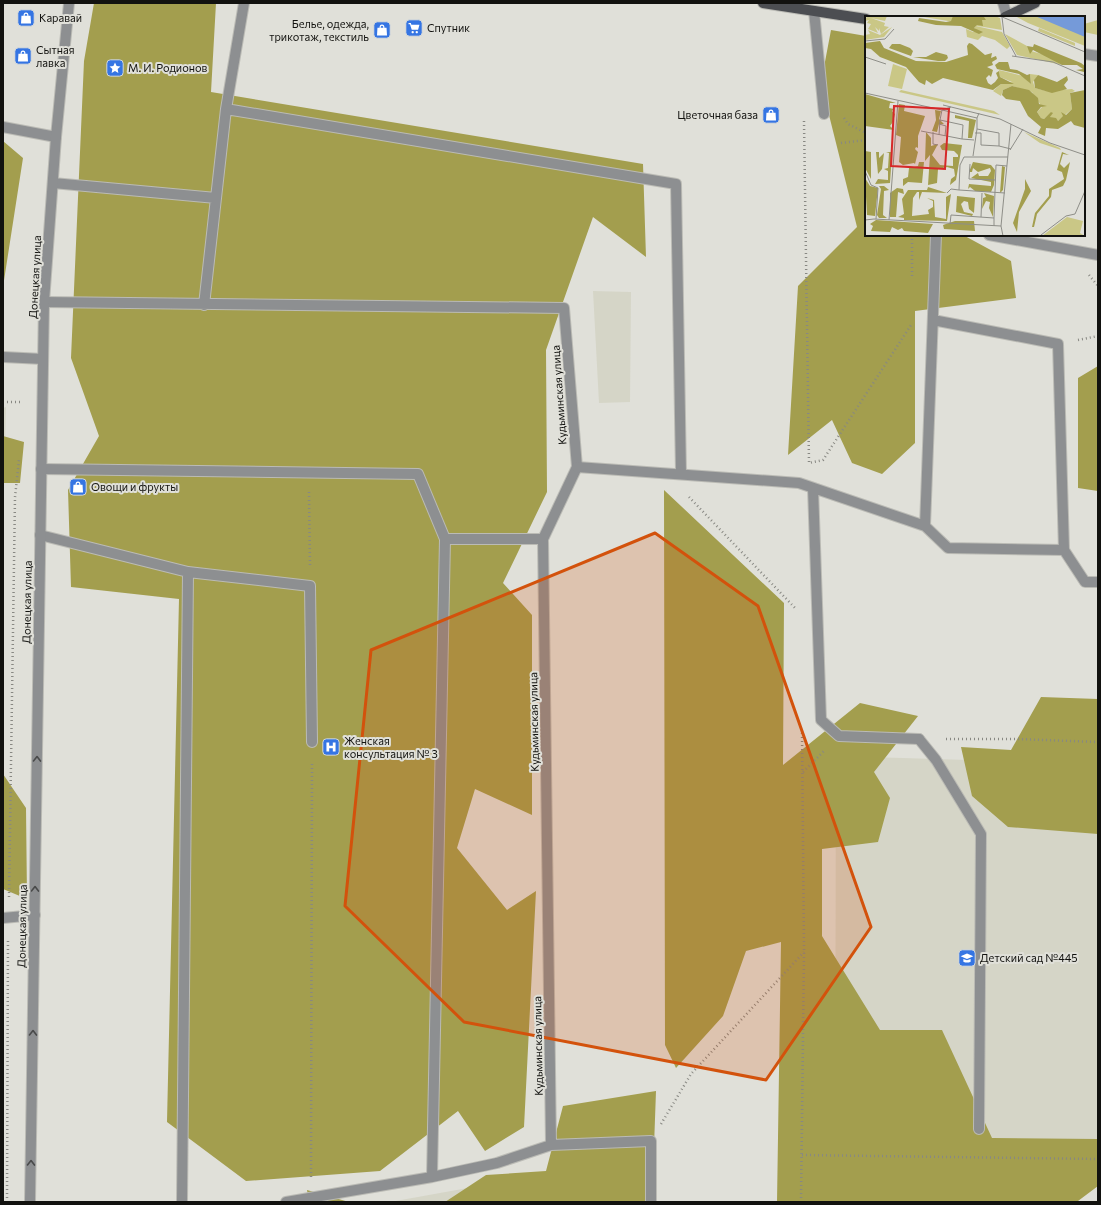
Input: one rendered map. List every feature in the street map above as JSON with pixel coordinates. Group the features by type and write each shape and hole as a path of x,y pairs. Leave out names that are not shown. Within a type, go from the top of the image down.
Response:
{"main road":[{"path":"763,3 865,19"},
{"path":"1008,16 1035,3"}],"street":[{"name":"Донецкая улица","path":"30,1202 44,302 56,137 69,3"},
{"path":"44,302 204,304 226,110 244,3"},
{"path":"1003,3 1006,16"},
{"path":"814,11 824,114"},
{"path":"1085,54 1098,56"},
{"path":"226,110 676,184 681,474"},
{"path":"3,127 56,137"},
{"path":"53,183 216,198"},
{"path":"925,526 936,236"},
{"path":"994,236 1098,255"},
{"name":"Кудьминская улица","path":"204,304 564,308 577,467 543,539 551,1145"},
{"path":"933,320 1058,344 1064,550 1085,582 1098,582"},
{"path":"3,357 43,360"},
{"path":"577,467 799,483 925,526 948,548 1064,550"},
{"path":"42,469 418,474 445,539 432,1176"},
{"path":"813,488 820,720 839,736 919,740 936,760 981,834 979,1129"},
{"path":"40,535 188,572 310,586 312,742"},
{"path":"445,539 543,539"},
{"path":"182,1202 188,572"},
{"path":"5,919 35,915"},
{"path":"286,1202 497,1163 551,1145 651,1141 651,1202"}],"path":[{"path":"804,113 809,463 823,460 912,324"},
{"path":"841,143 865,140"},
{"path":"912,236 912,279"},
{"path":"3,402 26,401"},
{"path":"309,473 310,586"},
{"path":"667,473 801,614"},
{"path":"801,1202 804,952 802,729"},
{"path":"803,772 839,736"},
{"path":"919,740 1017,739 1098,742"},
{"path":"311,1198 312,742"},
{"path":"5,919 7,1202"},
{"path":"651,1141 691,1074 804,952"},
{"path":"802,1155 1098,1159"}],"highlighted area":[{"path":"655,533 758,606 871,927 766,1080 464,1022 345,906 371,650"}],"shaded area":[{"path":"94,3 216,3 211,92 643,164 646,257 593,217 546,350 547,492 503,583 532,615 532,815 475,789 457,848 507,910 536,891 524,1127 485,1151 458,1111 380,1171 246,1181 167,1122 179,599 71,587 68,490 99,436 71,358 84,61"},
{"path":"1098,20 1098,35 1085,32 1085,24"},
{"path":"831,30 865,36 865,236 965,236 1011,261 1016,298 915,311 915,443 882,474 852,463 832,420 788,455 798,286 857,227 821,83"},
{"path":"3,141 23,158 3,287"},
{"path":"593,291 631,292 630,402 599,403"},
{"path":"1098,366 1098,491 1078,488 1078,378"},
{"path":"6,407 3,527 3,408"},
{"path":"3,436 24,442 20,483 3,483"},
{"path":"664,490 784,603 783,765 860,703 918,716 874,772 890,798 878,842 822,849 822,936 880,1030 942,1030 992,1138 1098,1139 1098,1186 1078,1201 777,1202 781,942 746,951 723,1016 676,1068 665,1045"},
{"path":"1041,697 1098,699 1098,834 1008,827 972,796 961,747 1011,750"},
{"name":"Детский сад №445","path":"836,756 1098,764 1098,1156 835,1151"},
{"path":"3,774 26,808 27,899 3,889"},
{"path":"656,1091 652,1202 445,1202 486,1175 546,1171 563,1106"},
{"path":"501,1182 499,1202 390,1202"},
{"path":"307,1190 349,1202 309,1202"}],"place":[{"name":"Каравай","path":"26,18"},
{"name":"Спутник","path":"414,28"},
{"name":"Белье, одежда, трикотаж, текстиль","path":"382,30"},
{"name":"Сытная лавка","path":"23,56"},
{"name":"М. И. Родионов","path":"115,68"},
{"name":"Цветочная база","path":"771,115"},
{"name":"Овощи и фрукты","path":"78,487"},
{"name":"Женская консультация № 3","path":"331,747"},
{"name":"Детский сад №445","path":"967,958"}]}
